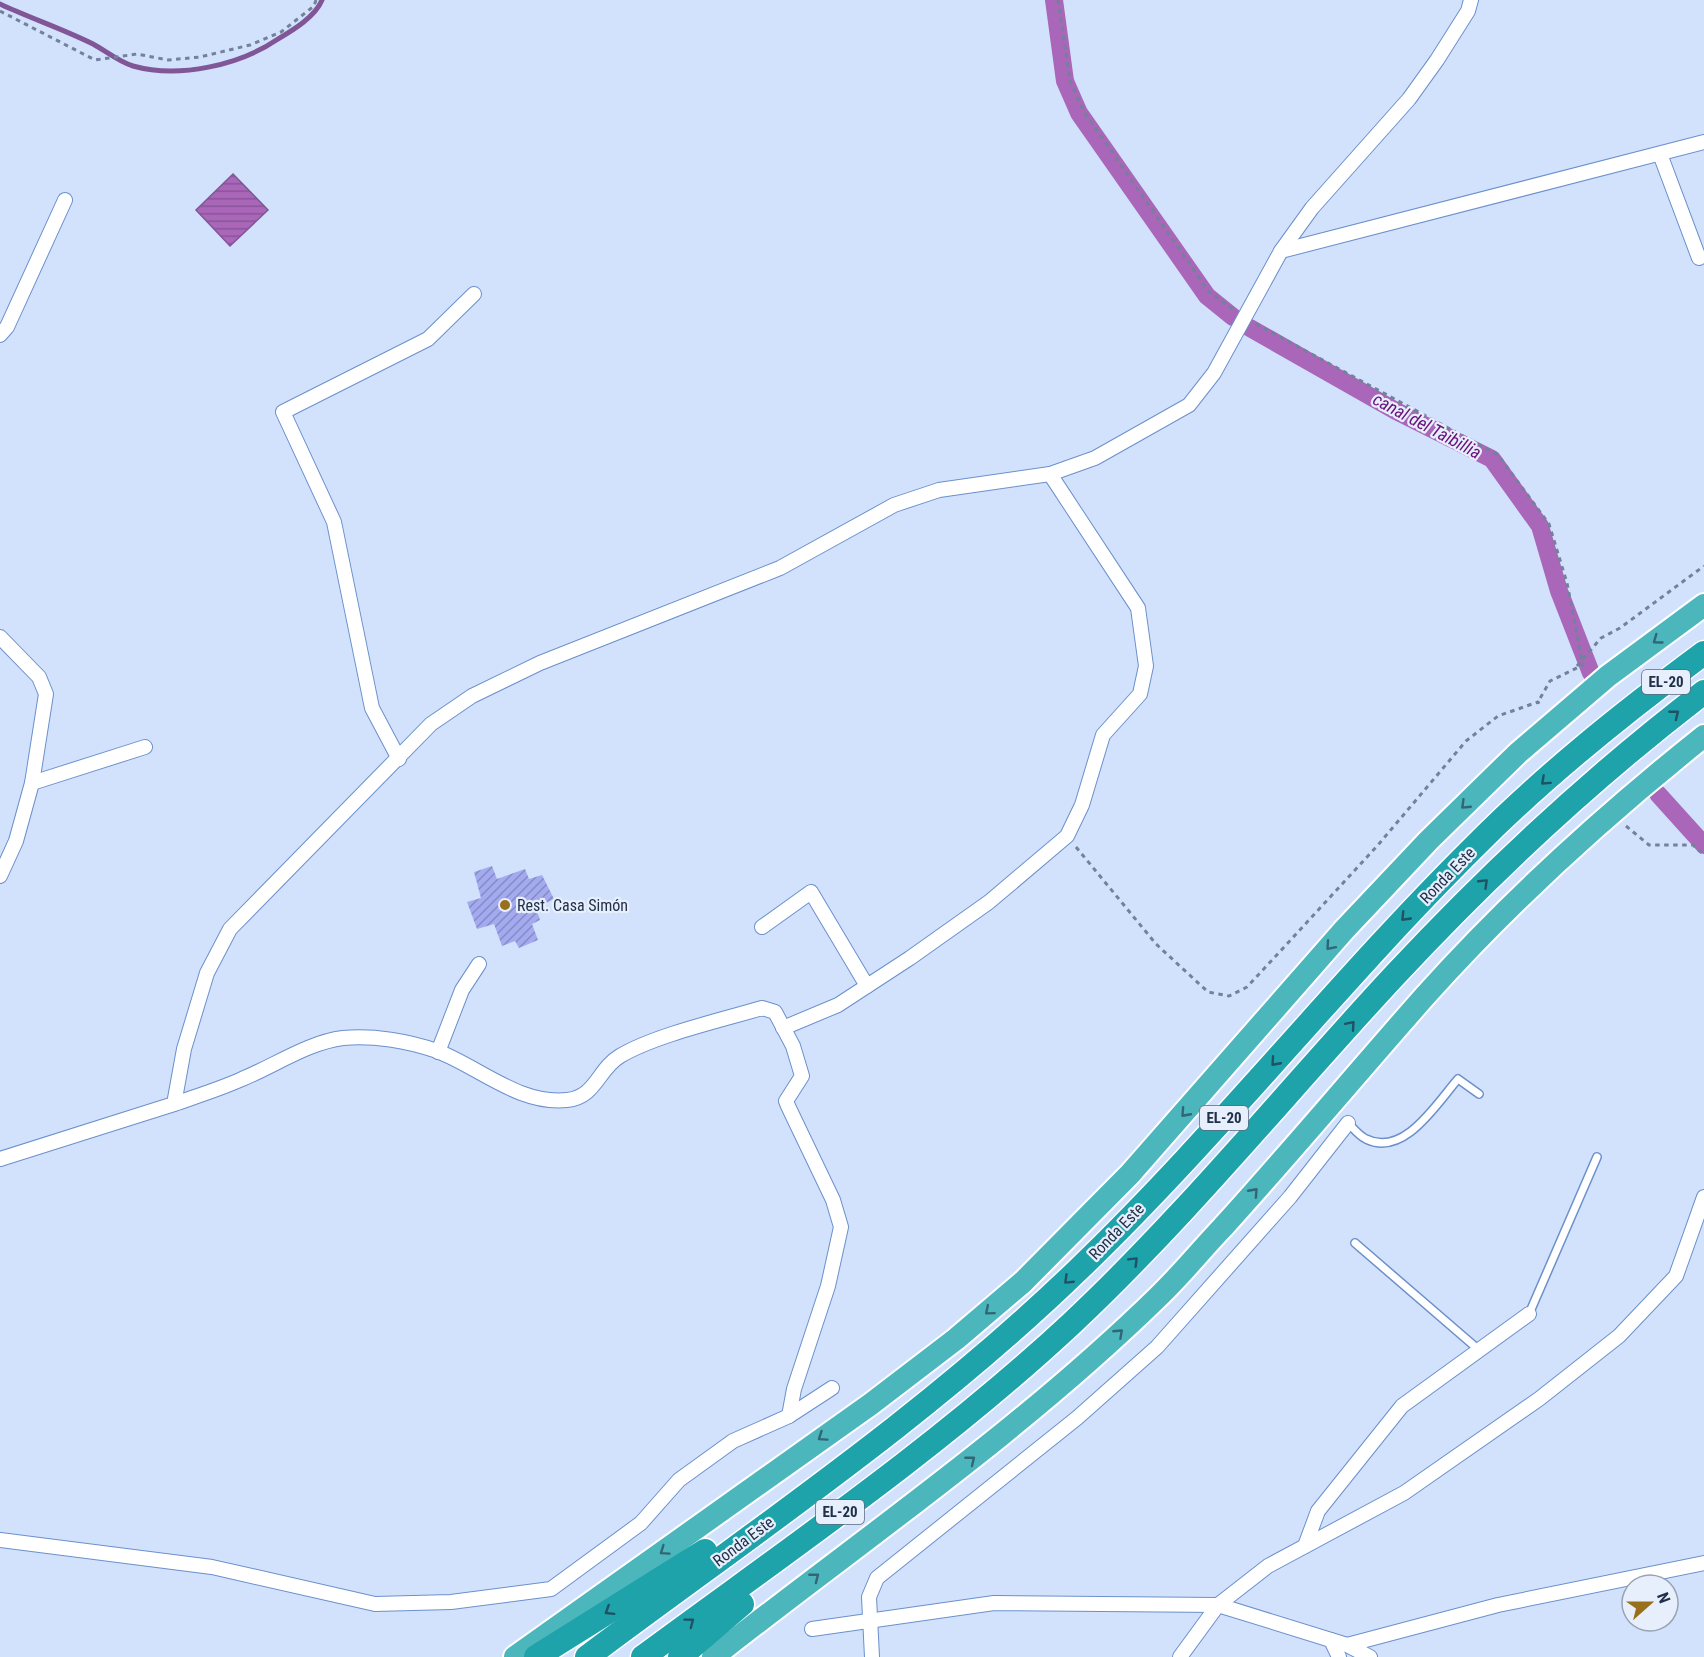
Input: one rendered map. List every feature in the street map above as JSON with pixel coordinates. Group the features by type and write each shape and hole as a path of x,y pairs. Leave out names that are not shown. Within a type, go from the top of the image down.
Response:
{"highway":[{"path":"515,1657 871,1404 956,1339 1023,1282 1130,1174 1344,930 1429,840 1518,753 1608,676 1704,605"},
{"name":"Ronda Este","path":"587,1657 959,1378 1084,1265 1168,1179 1450,871 1588,742 1704,653"},
{"name":"Ronda Este","path":"644,1657 876,1485 1030,1359 1151,1245 1393,977 1461,906 1607,769 1704,692"},
{"path":"713,1657 973,1458 1071,1378 1152,1303 1270,1175 1427,994 1486,931 1563,856 1661,770 1704,736"},
{"name":"EL-20","path":"680,1657 757,1591 956,1440 1030,1359"},
{"name":"EL-20","path":"536,1657 712,1547 780,1498 837,1470"}],"street":[{"path":"174,1104 184,1049 207,973 230,929 431,724 472,696 540,663 780,568 894,505 939,490 1050,474 1095,458 1189,405 1214,373 1243,316 1281,251 1312,208 1409,99 1468,11 1471,0"},
{"path":"1281,251 1704,142"},
{"path":"1660,154 1699,258"},
{"path":"0,335 7,327 65,200"},
{"path":"399,759 372,708 334,522 283,411 428,339 474,294"},
{"path":"783,1028 838,1005 867,986 989,902 1067,836 1082,805 1103,735 1140,693 1146,666 1138,609 1050,474"},
{"path":"0,637 39,677 46,694 32,783 16,841 0,876"},
{"path":"32,783 145,747"},
{"path":"762,927 811,892 867,986"},
{"path":"438,1052 462,990 479,964"},
{"path":"0,1159 174,1104 240,1080 341,1038 372,1038 409,1043 438,1052 496,1082 538,1098 566,1100 583,1096 597,1084 609,1064 621,1055 650,1043 762,1008 775,1012 793,1046 802,1076 786,1101 832,1200 841,1227 828,1286 794,1389 789,1416"},
{"path":"872,1657 869,1598 877,1578 1077,1418 1157,1347 1290,1197 1348,1123"},
{"path":"1180,1657 1218,1605 1268,1566 1404,1493 1539,1399 1619,1336 1676,1276 1704,1197"},
{"path":"1305,1546 1318,1510 1402,1406 1529,1314"},
{"path":"0,1540 212,1567 375,1604 451,1602 551,1589 641,1523 679,1480 734,1441 789,1416 832,1388"},
{"path":"1347,1645 1498,1605 1704,1563"},
{"path":"812,1629 994,1603 1112,1602 1218,1605 1347,1645 1370,1657"},
{"path":"1331,1640 1339,1657"}],"lane":[{"path":"1348,1123 1365,1139 1384,1144 1410,1134 1458,1079 1479,1094"},
{"path":"1529,1314 1597,1157"},
{"path":"1355,1243 1479,1350"}],"path":[{"path":"0,11 95,60 137,54 168,60 200,57 250,45 281,32 314,6 316,0"},
{"path":"1058,0 1070,81 1083,110 1209,292 1243,316 1498,455 1549,524 1567,583 1583,665 1550,681 1538,702 1498,716 1466,741 1378,845 1278,954 1247,987 1229,996 1208,992 1156,944 1067,836"},
{"path":"1575,669 1601,638 1620,628 1704,566"},
{"path":"1538,702 1542,708"},
{"path":"1626,826 1649,845 1694,845 1704,855"}],"shaded area":[{"path":"233,174 268,210 230,246 196,210"}],"building":[{"name":"Rest. Casa Simón","path":"492,866 497,879 525,869 529,879 542,875 554,899 536,908 540,920 532,924 538,940 519,948 515,941 502,946 494,924 477,929 467,902 481,898 474,872"}],"waterway":[{"path":"0,4 93,44 133,66 170,71 208,67 246,56 290,32 314,12 322,0"},
{"name":"canal del Taibillia","path":"1054,0 1065,81 1079,113 1207,296 1233,317"},
{"name":"canal del Taibillia","path":"1250,328 1396,411 1492,459 1540,526 1559,591 1591,673"},
{"name":"canal del Taibillia","path":"1658,794 1704,845"}],"place":[{"name":"Rest. Casa Simón","path":"505,905"}]}
